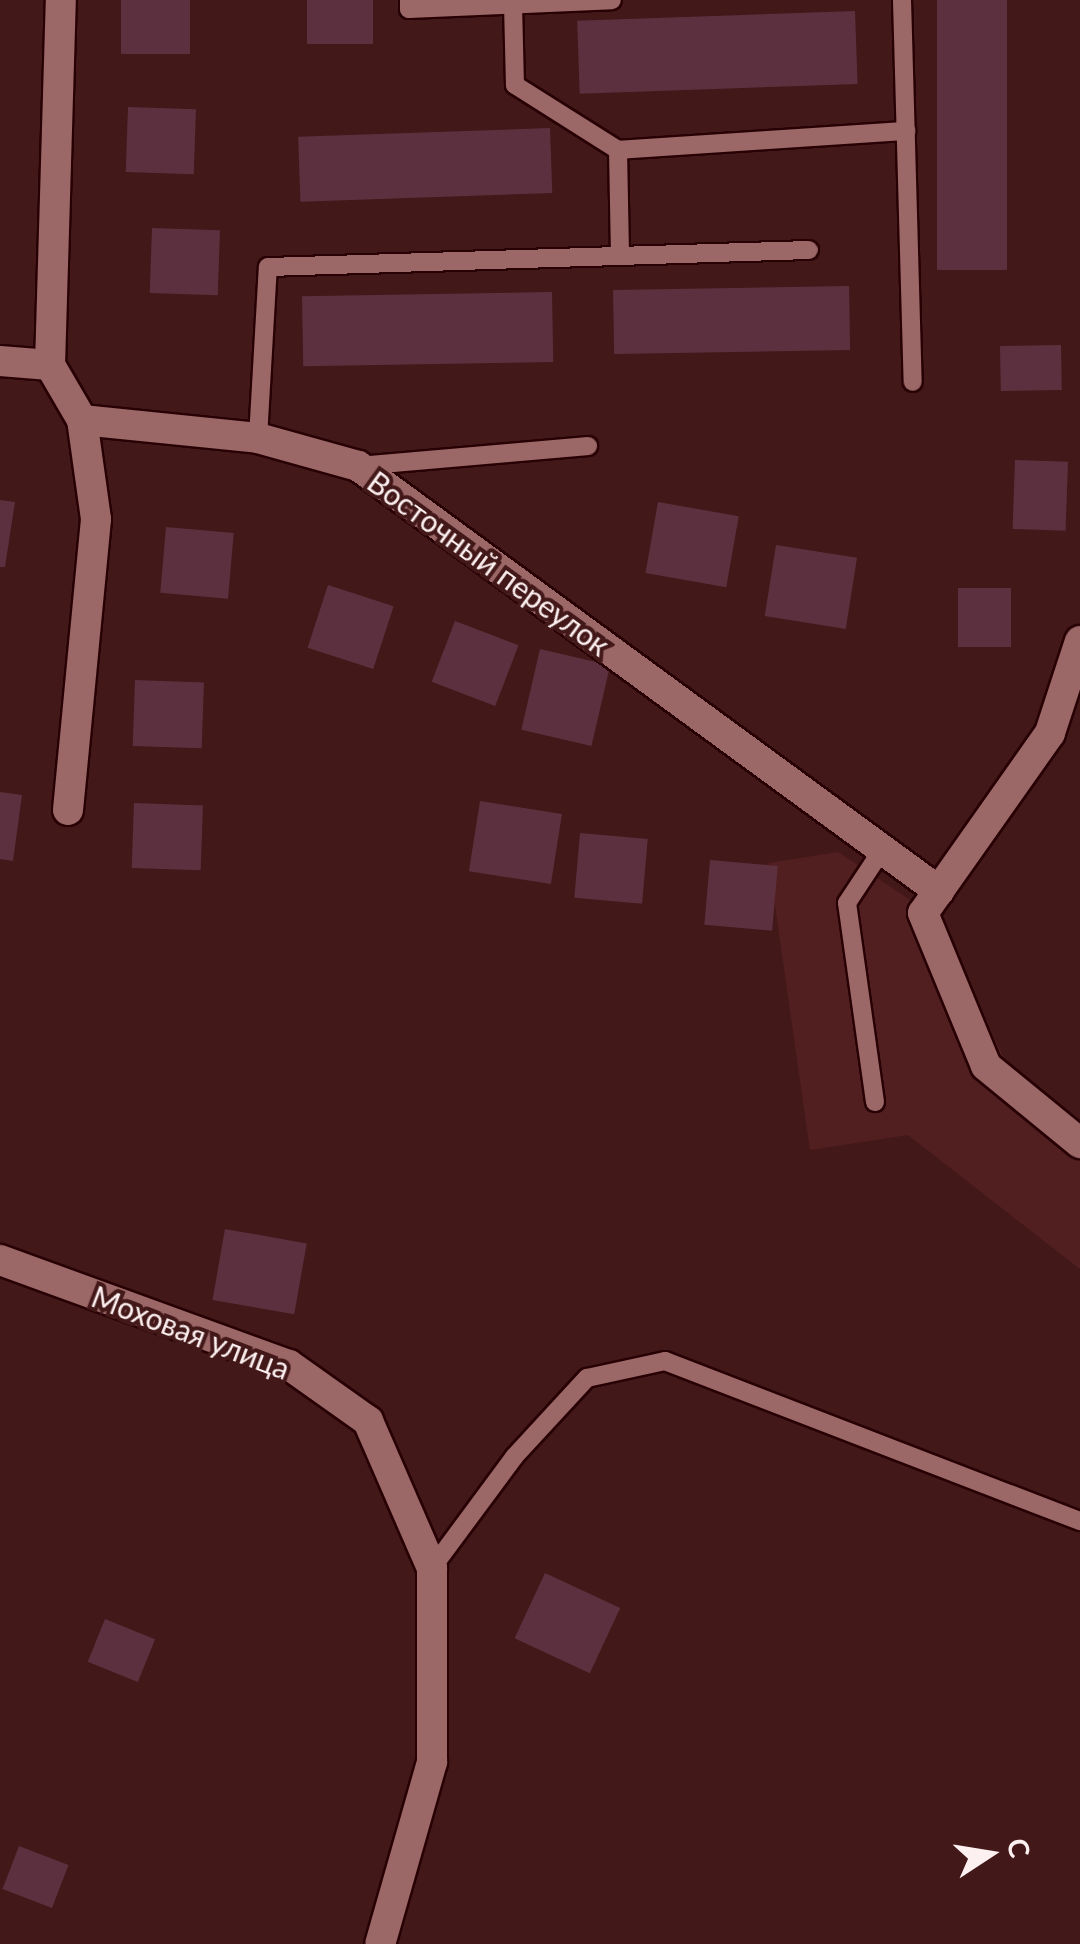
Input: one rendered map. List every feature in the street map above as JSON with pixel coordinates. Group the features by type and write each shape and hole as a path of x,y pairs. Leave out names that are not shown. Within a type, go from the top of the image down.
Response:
{"street":[{"path":"61,0 50,365 82,420 96,519 68,810"},
{"path":"0,361 50,365"},
{"name":"Восточный переулок","path":"82,420 258,438 358,466 880,853 940,891"},
{"path":"1080,641 1050,733 924,914 986,1066 1080,1143"},
{"name":"Моховая улица","path":"0,1260 290,1365 368,1421 432,1568 432,1762 380,1944"}],"lane":[{"path":"409,0 409,9 612,0"},
{"path":"902,0 912,382"},
{"path":"514,4 515,85 618,150 906,131"},
{"path":"618,150 620,256"},
{"path":"258,438 268,266 809,250"},
{"path":"358,466 588,446"},
{"path":"875,1102 847,904 880,853"},
{"path":"432,1568 514,1457 588,1378 665,1361 1080,1521"}],"shaded area":[{"path":"838,852 940,920 1017,1087 1080,1137 1080,1269 908,1135 810,1150 769,863"}],"building":[{"path":"121,0 190,0 190,54 121,54"},
{"path":"307,0 373,0 373,44 307,44"},
{"path":"937,0 1007,0 1007,270 937,270"},
{"path":"855,11 858,84 580,94 577,21"},
{"path":"128,107 196,109 194,174 126,172"},
{"path":"550,128 552,193 300,202 298,137"},
{"path":"152,228 220,230 218,295 150,293"},
{"path":"849,286 850,350 614,354 613,290"},
{"path":"552,292 553,362 303,366 302,296"},
{"path":"1061,345 1062,390 1001,391 1000,346"},
{"path":"1015,460 1068,462 1066,531 1013,529"},
{"path":"0,500 15,502 5,567 0,567"},
{"path":"658,502 739,516 726,587 645,573"},
{"path":"166,527 234,533 228,599 160,593"},
{"path":"776,545 857,558 846,629 765,616"},
{"path":"328,585 394,606 373,669 308,648"},
{"path":"958,588 1011,588 1011,647 958,647"},
{"path":"455,621 518,645 495,706 432,682"},
{"path":"540,649 610,665 591,746 521,730"},
{"path":"135,680 204,682 202,748 133,746"},
{"path":"0,792 22,795 13,861 0,859"},
{"path":"480,801 562,814 551,884 469,871"},
{"path":"134,803 203,805 201,870 132,868"},
{"path":"580,833 648,839 642,904 574,898"},
{"path":"710,860 778,866 772,931 704,925"},
{"path":"225,1229 307,1243 294,1314 212,1300"},
{"path":"545,1573 620,1608 590,1673 515,1638"},
{"path":"105,1619 155,1639 138,1682 88,1662"},
{"path":"19,1846 68,1865 52,1908 3,1889"}]}
